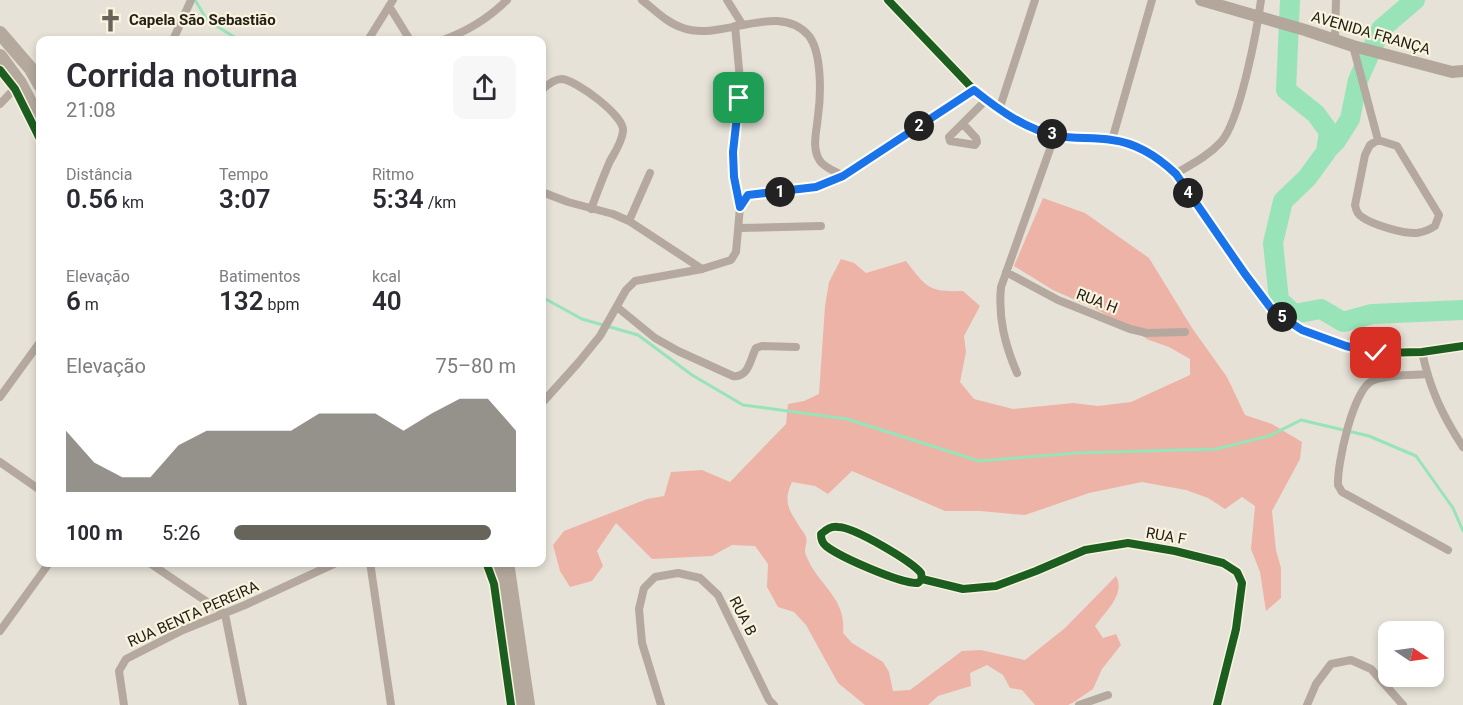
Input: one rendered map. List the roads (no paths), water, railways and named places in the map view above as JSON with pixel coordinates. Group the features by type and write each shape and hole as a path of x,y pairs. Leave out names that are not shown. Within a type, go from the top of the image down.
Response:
{"main road":[{"path":"0,33 36,78"},
{"path":"0,57 20,83 36,114"},
{"path":"495,567 504,611 517,705"},
{"path":"508,567 528,705"}],"street":[{"path":"454,36 484,21 507,0"},
{"path":"642,0 667,21 684,29 699,31 723,29 758,20 781,19 796,24 809,36 817,54 819,85 815,149 819,160 843,176"},
{"path":"546,399 600,336 626,290 635,281 702,269 730,260 736,252 740,207 734,177 733,152 740,80 738,25 728,0"},
{"path":"888,0 974,90 999,110 1025,124 1055,135 1079,139 1112,140 1136,146 1162,161 1176,174 1273,311 1302,330 1346,346 1376,353 1422,352 1463,346"},
{"path":"999,110 1035,0"},
{"path":"1112,140 1152,0"},
{"name":"AVENIDA FRANÇA","path":"1201,0 1353,46 1452,72 1463,70"},
{"path":"1176,174 1207,155 1223,140 1234,118 1259,17 1261,0"},
{"path":"1335,39 1336,0"},
{"path":"175,36 190,3"},
{"path":"370,36 391,3 409,36"},
{"path":"1353,46 1378,140"},
{"path":"546,87 557,80 564,79 571,82 609,108 622,122 624,128 621,140 591,209"},
{"path":"0,104 20,83"},
{"path":"740,207 748,195 816,187 843,176 974,90"},
{"path":"963,124 986,100"},
{"path":"1017,373 1001,327 999,303 1001,287 1055,135"},
{"path":"1378,140 1397,146 1439,214 1435,226 1427,231 1408,232 1362,218 1357,213 1355,205 1365,155 1370,145 1378,140"},
{"path":"629,221 650,173"},
{"path":"546,193 591,209 614,214 629,221 702,269"},
{"path":"739,228 821,226"},
{"name":"RUA H","path":"1006,272 1058,300 1130,329 1147,333 1185,332"},
{"path":"617,307 655,338 733,376 746,373 756,348 762,346 796,347"},
{"path":"0,397 36,348"},
{"path":"1422,352 1426,374 1436,400 1463,447"},
{"path":"1426,374 1379,378 1368,382 1355,406 1350,422 1338,485 1342,492 1448,550"},
{"path":"0,462 36,487"},
{"name":"RUA F","path":"839,527 851,530 912,565 921,573 921,579 918,583 900,580 845,557 825,545 821,540 821,534 828,528 839,527"},
{"name":"RUA F","path":"921,579 963,589 996,586 1085,550 1128,543 1174,550 1222,563 1237,572 1242,583 1236,629 1217,705"},
{"path":"0,631 46,567"},
{"path":"155,567 225,614 243,705"},
{"name":"RUA BENTA PEREIRA","path":"124,705 119,671 126,659 183,630 225,614 327,567"},
{"path":"371,567 391,705"},
{"name":"RUA B","path":"661,705 642,643 639,609 644,588 656,577 678,573 700,578 718,595 774,705"},
{"path":"1307,705 1316,684 1330,664 1351,660 1371,669 1403,705"},
{"path":"1079,705 1108,695"}],"waterway":[{"path":"195,0 207,20 233,36"},
{"path":"1290,0 1286,90 1316,114 1329,132 1326,152 1307,178 1283,201 1273,243 1279,300 1294,314 1321,309 1343,322 1372,314 1463,310"},
{"path":"1327,150 1336,141 1350,119 1358,80 1381,29 1415,0"},
{"path":"546,299 582,319 638,335 692,375 743,405 847,419 979,461 1077,453 1216,449 1269,436 1301,420 1369,436 1416,456 1453,508 1463,531"}],"place":[{"name":"Capela São Sebastião","path":"111,20"}]}
